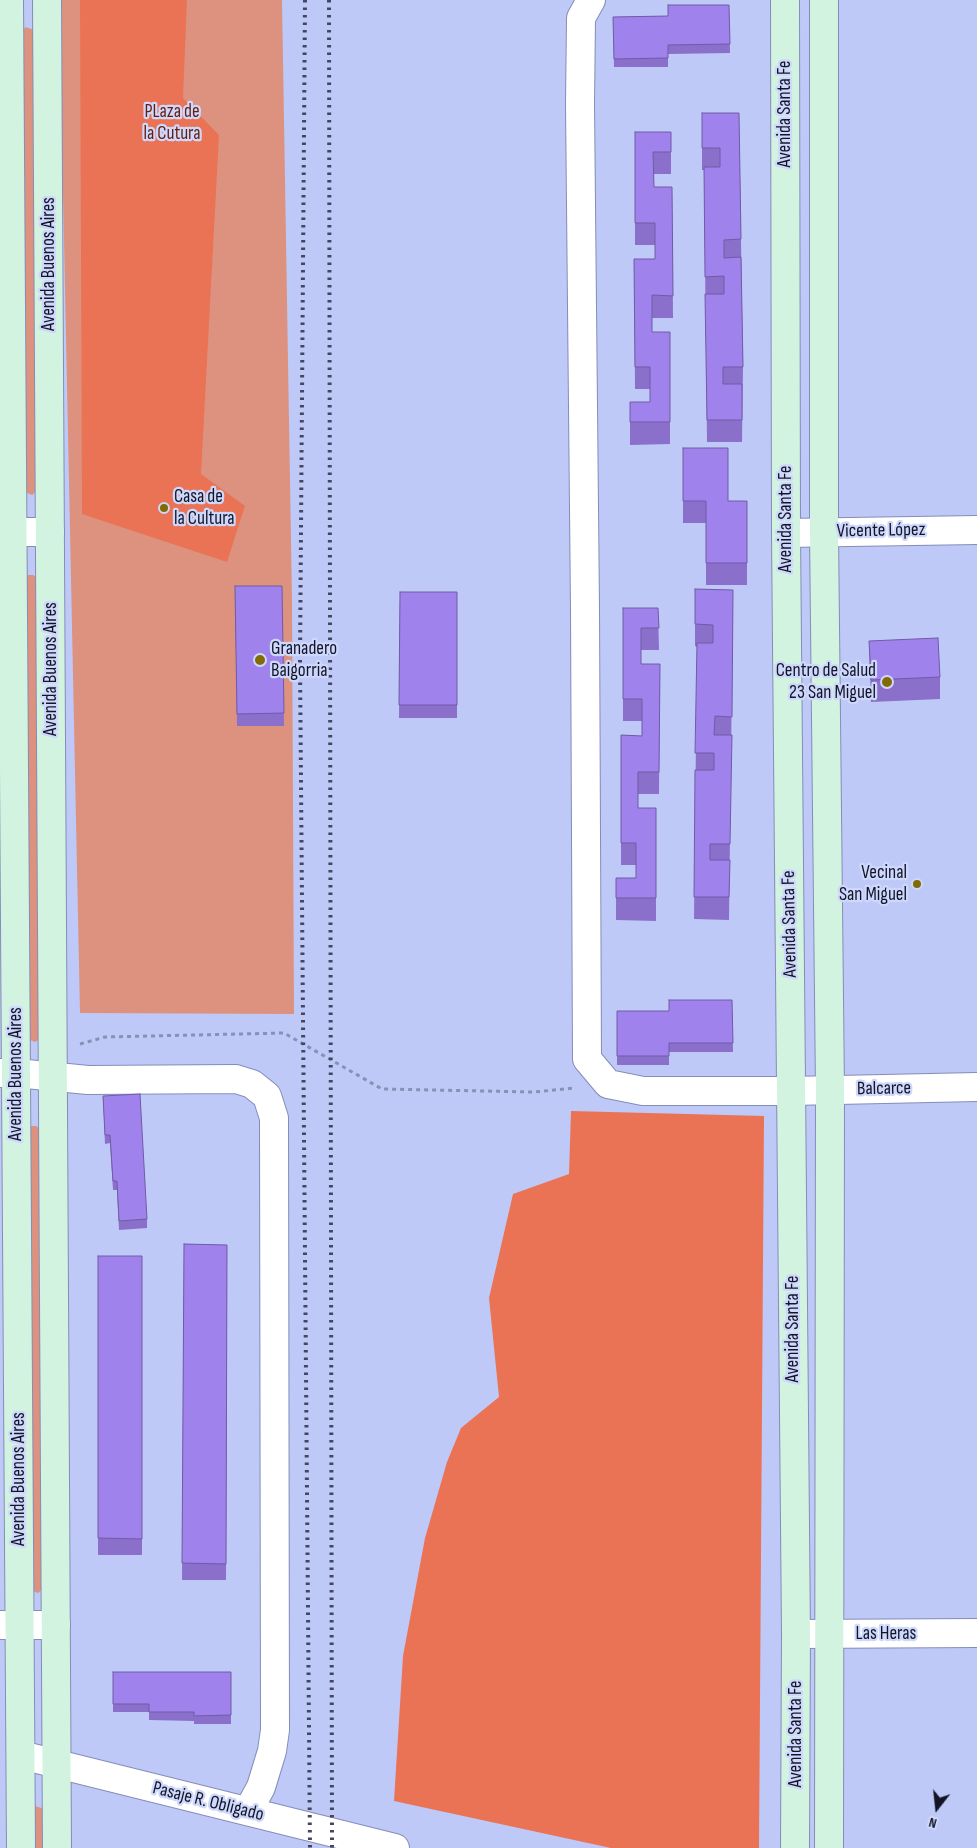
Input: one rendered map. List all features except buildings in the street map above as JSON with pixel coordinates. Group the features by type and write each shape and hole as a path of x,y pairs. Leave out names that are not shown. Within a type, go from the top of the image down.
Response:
{"main road":[{"name":"Avenida Buenos Aires","path":"9,0 6,532 10,1625 21,1755 21,1848"},
{"name":"Avenida Buenos Aires","path":"47,0 57,1848"},
{"name":"Avenida Santa Fe","path":"784,0 786,533 796,1634 795,1848"},
{"name":"Avenida Santa Fe","path":"824,0 824,532 830,1090 829,1848"}],"street":[{"path":"591,0 581,18 580,104 587,1060 608,1084"},
{"name":"Vicente López","path":"786,533 977,530"},
{"path":"6,532 50,532"},
{"path":"8,1073 53,1064 88,1080 236,1079 252,1084 266,1096 274,1118 275,1730 272,1751 261,1786 248,1811"},
{"name":"Balcarce","path":"608,1084 643,1091 791,1091 977,1087"},
{"path":"10,1625 56,1624"},
{"name":"Las Heras","path":"796,1634 977,1633"},
{"name":"Pasaje R. Obligado","path":"21,1755 395,1848"}],"path":[{"path":"53,1064 105,1037 284,1033 382,1089 534,1092 608,1084"}],"green space":[{"name":"PLaza de la Cutura","path":"59,0 282,0 292,601 294,1014 80,1013"},
{"path":"80,0 187,0 183,98 219,135 201,474 245,506 227,562 82,514"},
{"path":"25,27 35,30 37,491 32,495 27,493 24,484 23,32"},
{"path":"28,575 38,578 40,1039 35,1042 30,1040 27,1031 26,579"},
{"path":"571,1111 764,1116 759,1848 611,1848 394,1801 403,1656 425,1538 447,1462 461,1428 499,1397 489,1298 513,1194 569,1174"},
{"path":"31,1126 41,1129 43,1589 38,1593 33,1591 29,1129"},
{"path":"35,1806 45,1809 46,1848 32,1848 32,1810"}],"railway":[{"path":"305,0 300,663 310,1848"},
{"path":"329,0 332,1848"}],"place":[{"name":"Casa de la Cultura","path":"164,508"},
{"name":"Granadero Baigorria","path":"260,660"},
{"name":"Centro de Salud 23 San Miguel","path":"887,682"},
{"name":"Vecinal San Miguel","path":"917,884"}]}
